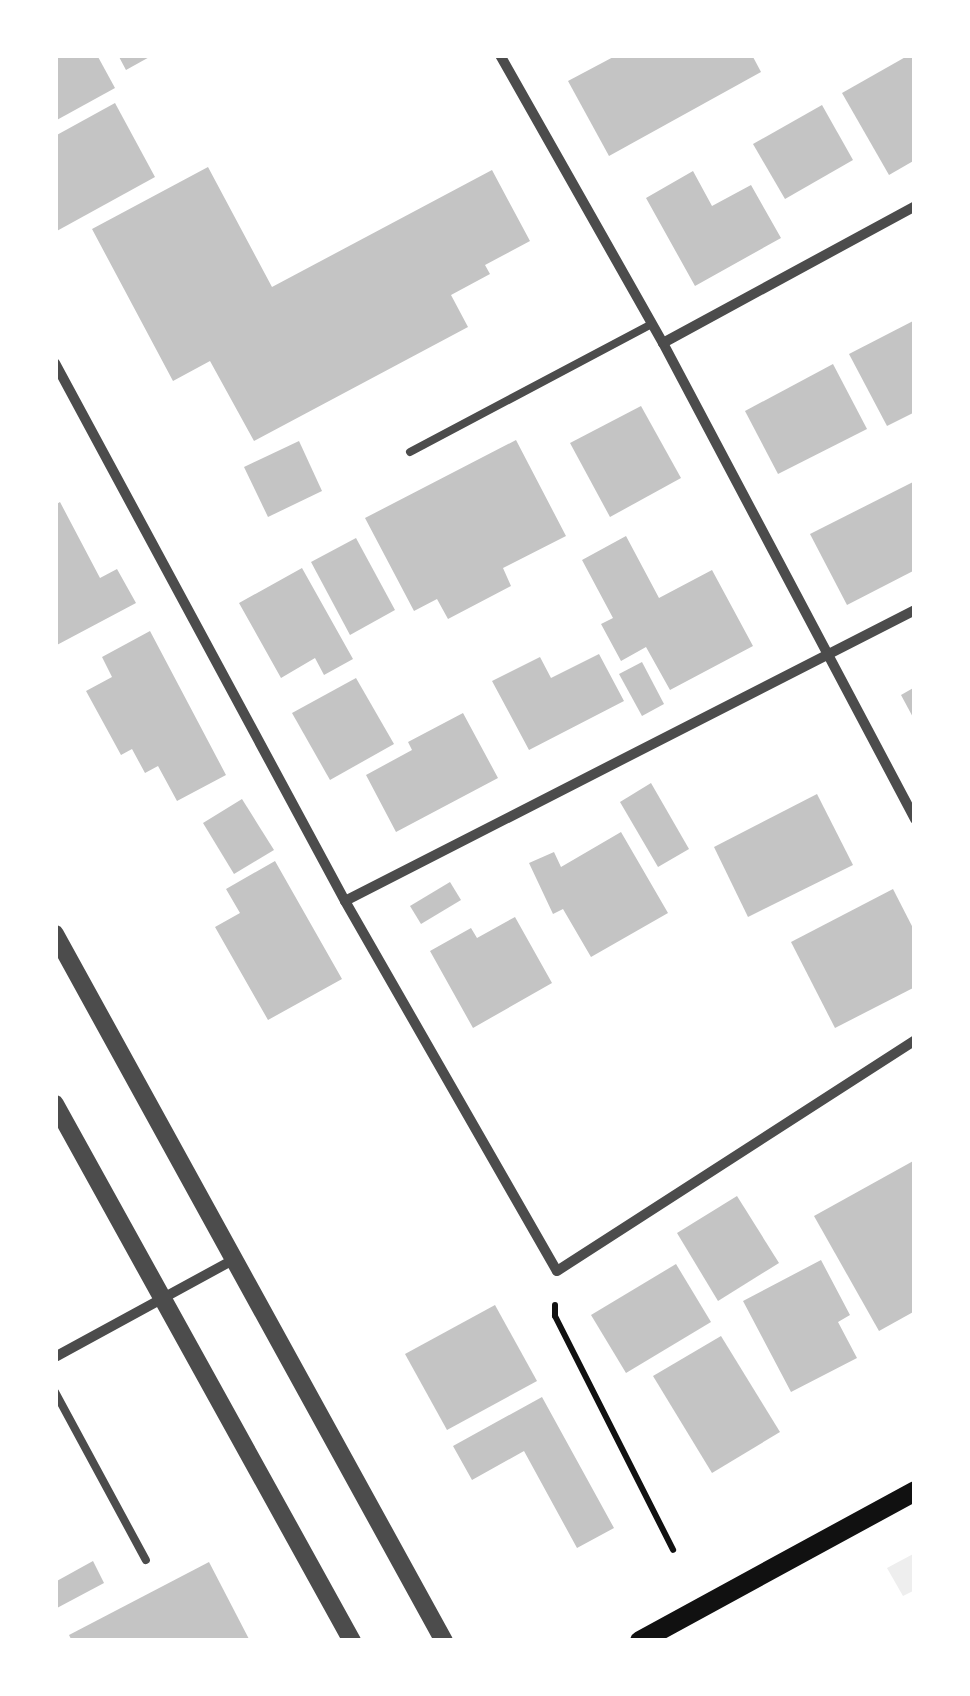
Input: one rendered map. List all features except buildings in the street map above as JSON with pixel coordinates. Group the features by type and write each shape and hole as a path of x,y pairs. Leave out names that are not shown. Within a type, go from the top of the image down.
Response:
{"main road":[{"path":"640,1641 915,1491"}],"street":[{"path":"500,55 663,343 915,819"},
{"path":"663,343 915,206"},
{"path":"55,363 345,901 557,1271 915,1040"},
{"path":"345,901 915,610"},
{"path":"55,934 444,1641"},
{"path":"55,1104 352,1641"},
{"path":"55,1357 236,1258"}],"lane":[{"path":"410,452 652,324"},
{"path":"55,1392 146,1560"}],"path":[{"path":"557,1271 555,1316 672,1550"}],"shaded area":[{"path":"915,1553 915,1590 903,1596 887,1568"}]}
